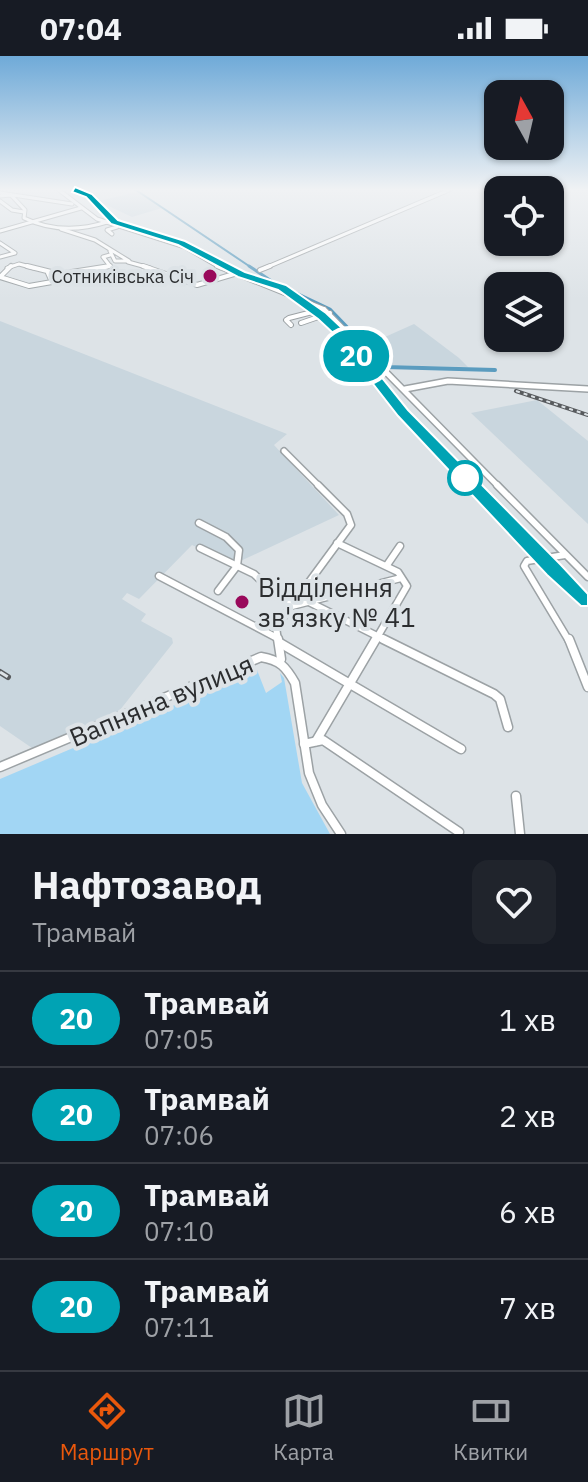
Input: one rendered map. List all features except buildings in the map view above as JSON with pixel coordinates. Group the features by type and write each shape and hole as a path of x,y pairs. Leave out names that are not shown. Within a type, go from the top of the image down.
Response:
{"street":[{"path":"53,226 92,226"},
{"path":"260,270 363,226"},
{"path":"57,227 95,240 110,253 128,262 155,268 198,287 234,274"},
{"path":"112,234 107,230 118,227 183,247 234,274 293,293 330,313 588,577"},
{"path":"0,243 15,253 0,257"},
{"path":"48,273 52,282 29,286 0,277 6,269 25,264 48,273 107,267 110,266 103,257 110,253"},
{"path":"291,325 286,320 324,309"},
{"path":"301,323 330,313"},
{"path":"405,389 448,381 588,389"},
{"path":"281,660 276,627 351,525 347,514 284,451"},
{"path":"199,523 237,545 239,566 218,591"},
{"path":"316,741 407,586 387,565 337,543"},
{"path":"387,565 400,546"},
{"path":"200,548 239,566 275,594 294,602 313,603 401,578"},
{"path":"565,555 527,561 524,566 567,635 588,687"},
{"path":"159,576 278,641 461,749"},
{"path":"294,602 313,603 494,694 500,699 508,727"},
{"name":"Вапняна вулиця","path":"0,767 261,657 281,660 295,682 308,771 328,818 341,834"},
{"path":"304,744 323,740 459,832"},
{"path":"516,796 520,834"}],"shaded area":[{"path":"0,321 287,434 274,445 339,515 234,564 192,545 139,599 127,593 122,599 146,614 141,621 172,638 173,643 116,715 32,748 0,726"},
{"path":"414,324 468,367 388,365 367,345"},
{"path":"537,400 588,441 588,524 471,413"},
{"path":"257,670 266,693 282,682 280,673 284,678 302,783 330,834 0,834 0,779"}],"waterway":[{"path":"190,226 252,268"},
{"path":"252,268 273,282 330,309 384,365"},
{"path":"384,365 495,370"}],"tram line":[{"name":"20","path":"124,226 181,243 220,260 241,275 282,287 322,316 339,331 370,375 403,413 554,570 588,600"},
{"path":"129,226 181,243 241,275 282,287 322,316 339,331 403,413 554,570 588,600"}],"railway":[{"path":"516,391 588,415"},
{"path":"0,672 8,677"}],"place":[{"name":"Сотниківська Січ","path":"210,276"},
{"name":"Відділення зв'язку № 41","path":"242,602"}]}
